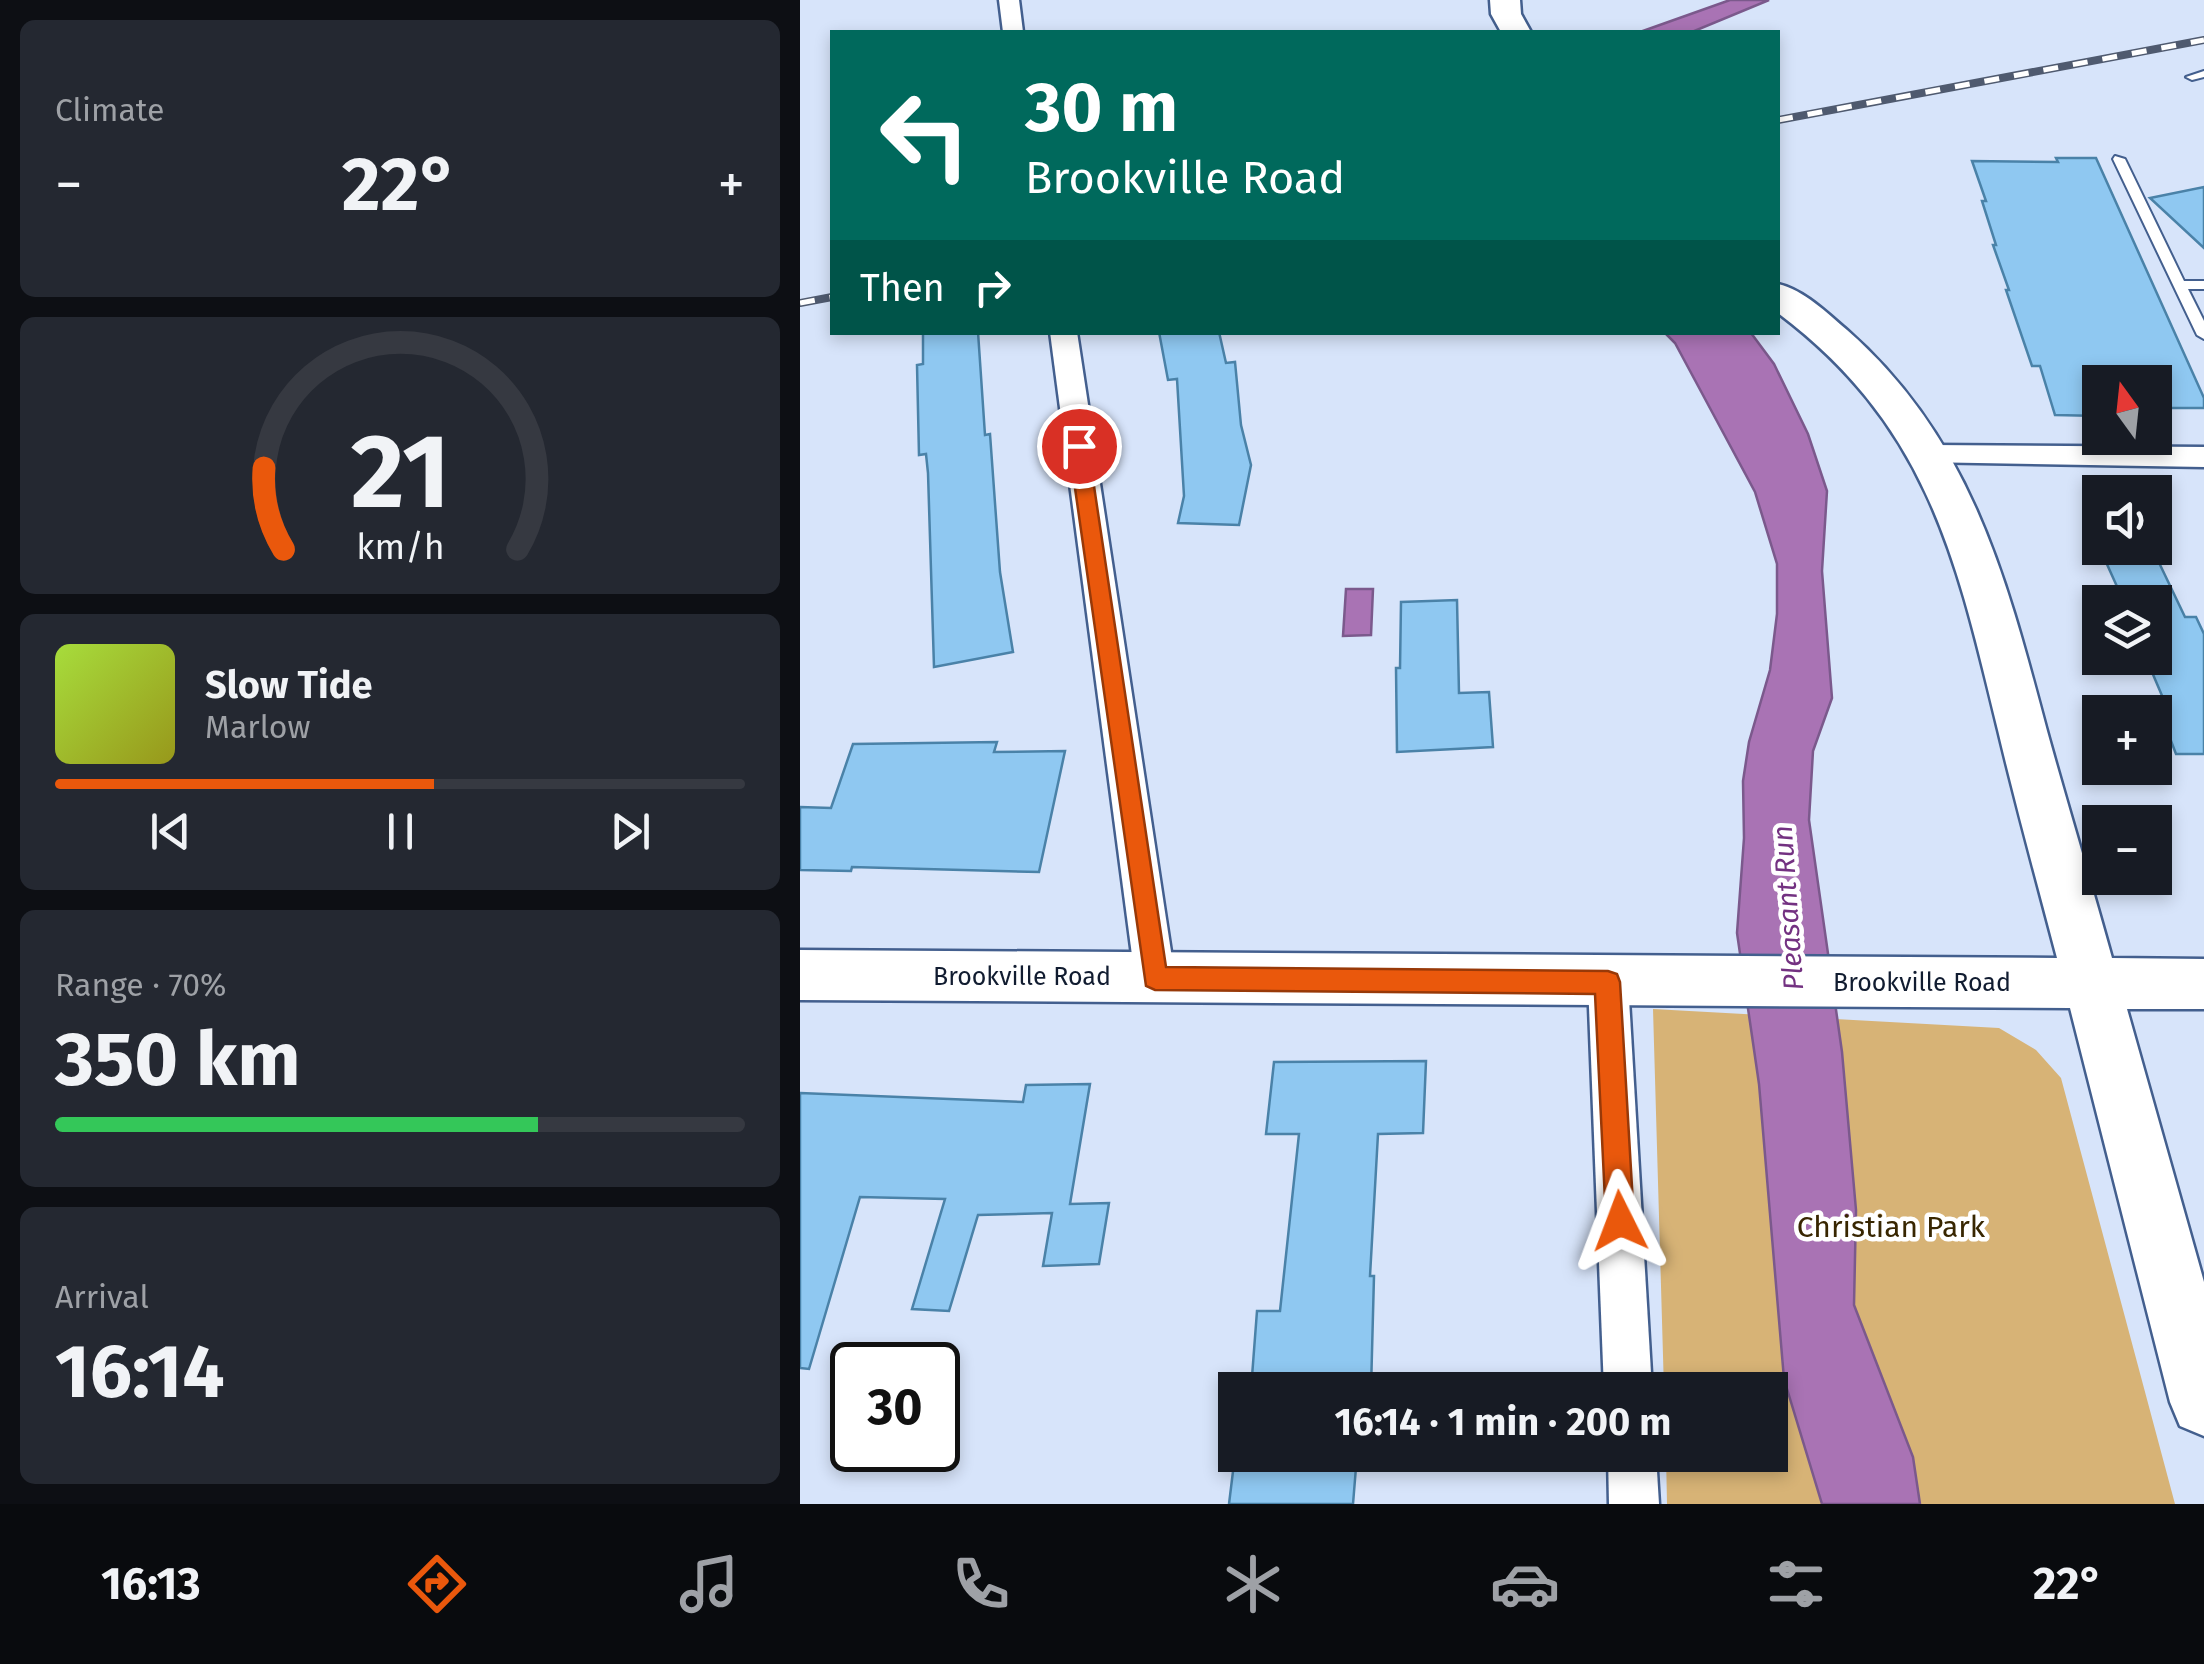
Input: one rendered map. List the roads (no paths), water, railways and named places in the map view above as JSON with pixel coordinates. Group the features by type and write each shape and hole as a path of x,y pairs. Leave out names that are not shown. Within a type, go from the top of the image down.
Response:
{"street":[{"path":"1009,0 1013,30"},
{"path":"1505,0 1506,14 1515,30"},
{"path":"1780,297 1856,361 1893,402 1930,455 1970,542 2204,1402"},
{"path":"1062,335 1155,978"},
{"path":"1930,455 2204,457"},
{"name":"Brookville Road","path":"800,975 2204,984"},
{"path":"1608,982 1627,1372"},
{"path":"1633,1472 1634,1504"}],"lane":[{"path":"2119,159 2204,335"},
{"path":"2180,285 2204,285"}],"water":[{"path":"1730,0 1769,0 1697,30 1646,30"},
{"name":"Pleasant Run","path":"1667,335 1752,335 1774,364 1808,434 1827,491 1822,571 1832,698 1813,751 1809,820 1842,1052 1856,1210 1854,1305 1913,1457 1920,1504 1822,1504 1788,1392 1788,1372 1783,1372 1759,1084 1737,933 1744,838 1743,781 1749,742 1770,670 1777,614 1777,564 1755,492 1675,343"},
{"path":"1346,589 1373,589 1371,635 1343,636"}],"railway":[{"path":"1780,120 2204,40"},
{"path":"800,303 830,297"}],"park label":[{"name":"Christian Park","path":"1891,1227"}]}
